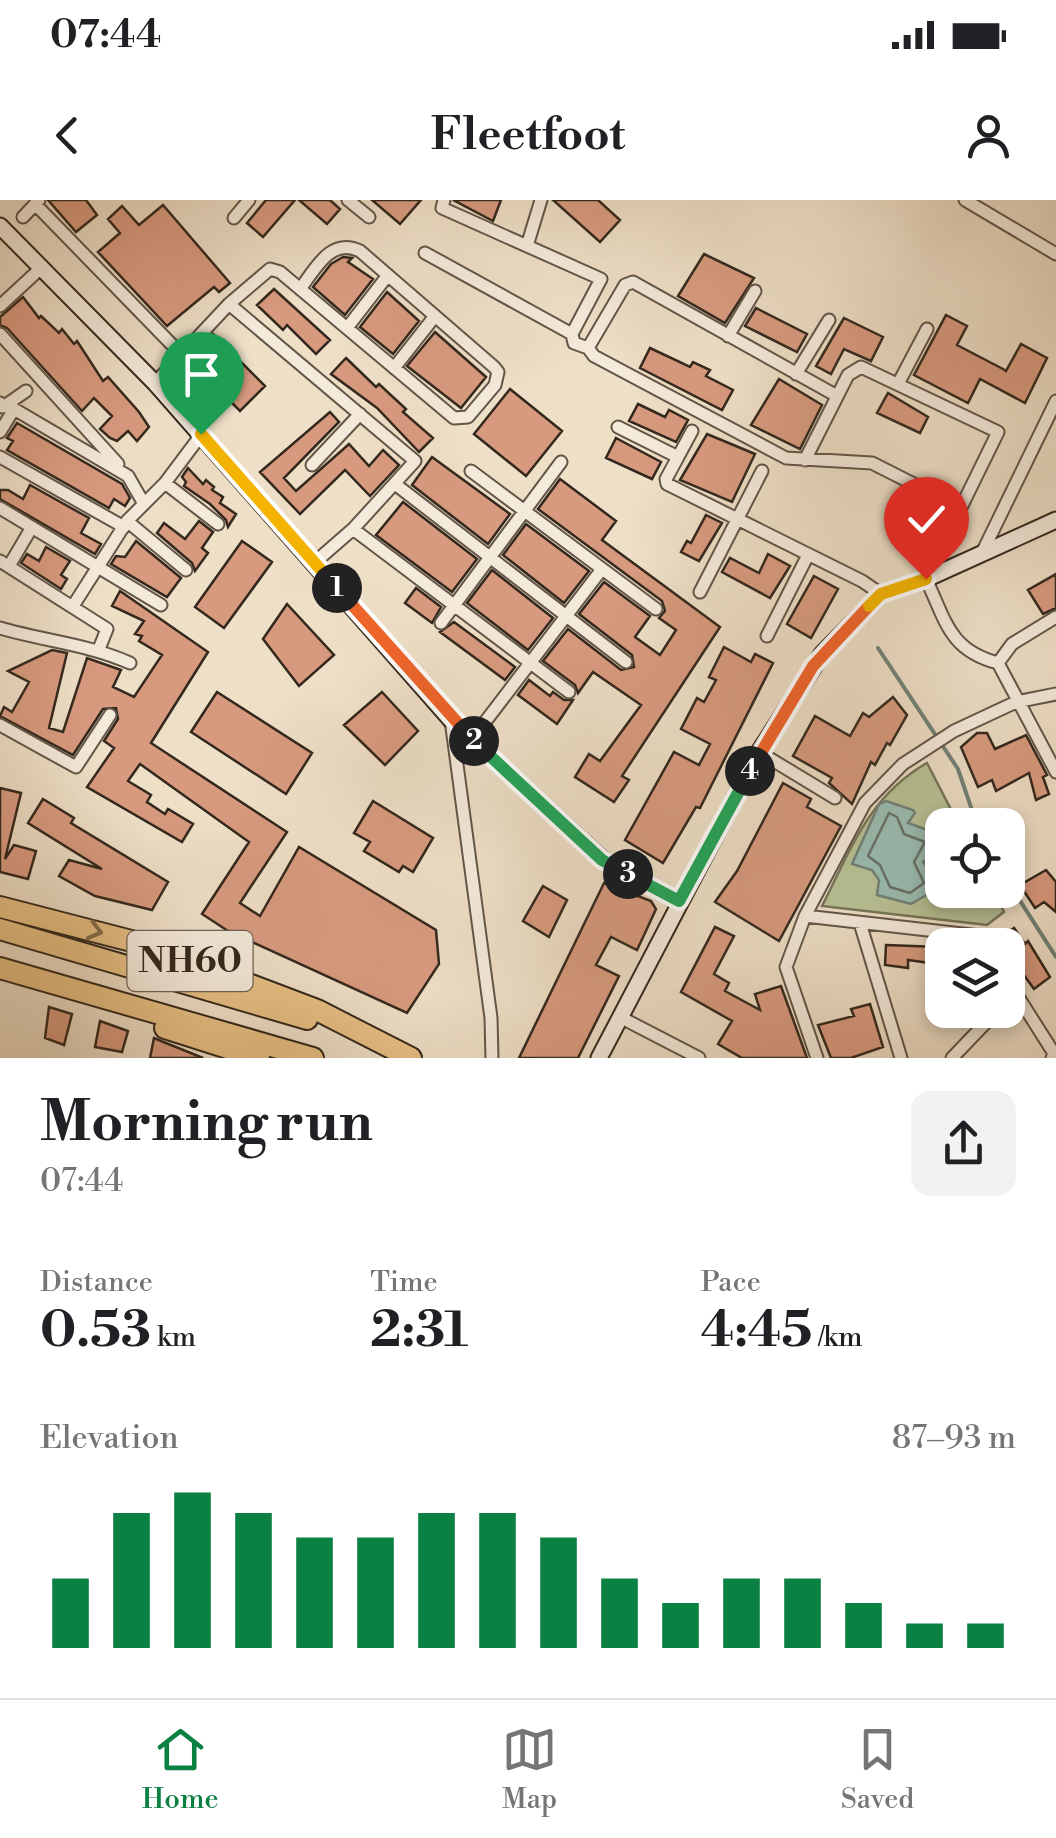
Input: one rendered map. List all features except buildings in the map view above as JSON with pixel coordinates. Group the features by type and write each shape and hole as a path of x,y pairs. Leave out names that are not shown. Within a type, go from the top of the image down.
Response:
{"highway":[{"name":"NH60","path":"0,907 143,944 317,1010 411,1058"},
{"path":"0,930 138,967 370,1040"},
{"path":"0,968 310,1056"},
{"name":"NH60","path":"0,980 258,1058"}],"street":[{"path":"234,218 249,200"},
{"path":"348,200 368,217"},
{"path":"444,200 442,208 601,279 572,334 574,343 588,348 594,356 786,458 872,462 961,508"},
{"path":"527,246 540,200"},
{"path":"966,200 1056,254"},
{"path":"23,218 37,202 180,353"},
{"path":"3,236 41,268 155,382 451,720 602,860 679,901"},
{"path":"155,382 229,304 270,269 300,289 454,418 468,417 495,384 498,372 494,366 348,245 336,248 324,258 300,289"},
{"path":"425,254 572,334"},
{"path":"0,306 41,268"},
{"path":"346,328 388,276"},
{"path":"588,348 626,284 634,282 837,396"},
{"path":"728,336 755,292"},
{"path":"229,304 415,461 353,529 314,563"},
{"path":"394,368 435,316"},
{"path":"796,374 829,320"},
{"path":"898,384 927,329"},
{"path":"0,334 128,476 144,504"},
{"path":"806,460 848,375 861,367 998,432 926,579"},
{"path":"0,404 3,407 26,390"},
{"path":"982,553 1056,401"},
{"path":"0,432 14,408 128,476"},
{"path":"312,464 360,414"},
{"path":"618,427 678,457"},
{"path":"692,431 667,484 881,594"},
{"path":"73,606 126,524 165,484 201,434"},
{"path":"0,457 126,524 186,570"},
{"path":"440,623 561,462"},
{"path":"470,470 656,609"},
{"path":"700,592 762,471"},
{"path":"165,484 218,524"},
{"path":"396,484 626,662"},
{"path":"0,508 161,605"},
{"path":"599,1058 759,752 813,666 881,594 926,579 1056,520"},
{"path":"32,527 4,563 107,629 100,649"},
{"path":"353,529 569,692"},
{"path":"767,636 808,556"},
{"path":"472,739 602,569"},
{"path":"926,579 957,644 972,656 998,663"},
{"path":"998,663 1012,644 1056,618"},
{"path":"0,628 23,636 100,649 130,663"},
{"path":"998,663 1056,772"},
{"path":"817,1058 786,968 805,916 865,803 903,764 954,731 1016,702 1056,694"},
{"path":"0,726 76,767 110,715"},
{"path":"451,720 492,1058"},
{"path":"759,752 835,798"},
{"path":"805,916 925,930"},
{"path":"860,923 900,1058"},
{"path":"1025,1013 1055,1056"},
{"path":"620,1017 698,1058"},
{"path":"952,1058 981,1028"}],"green space":[{"path":"927,763 950,808 925,808 925,908 1002,908 1004,912 987,925 822,906 864,826 890,791"}],"water":[{"path":"886,801 913,810 908,823 925,829 925,896 911,904 877,895 879,880 872,870 852,864 879,804"}],"waterway":[{"path":"878,648 958,769 971,808"},
{"path":"1025,908 1056,957"}],"route":[{"path":"201,434 451,720 602,860 679,901 759,752 822,654 881,594 926,579"}]}
